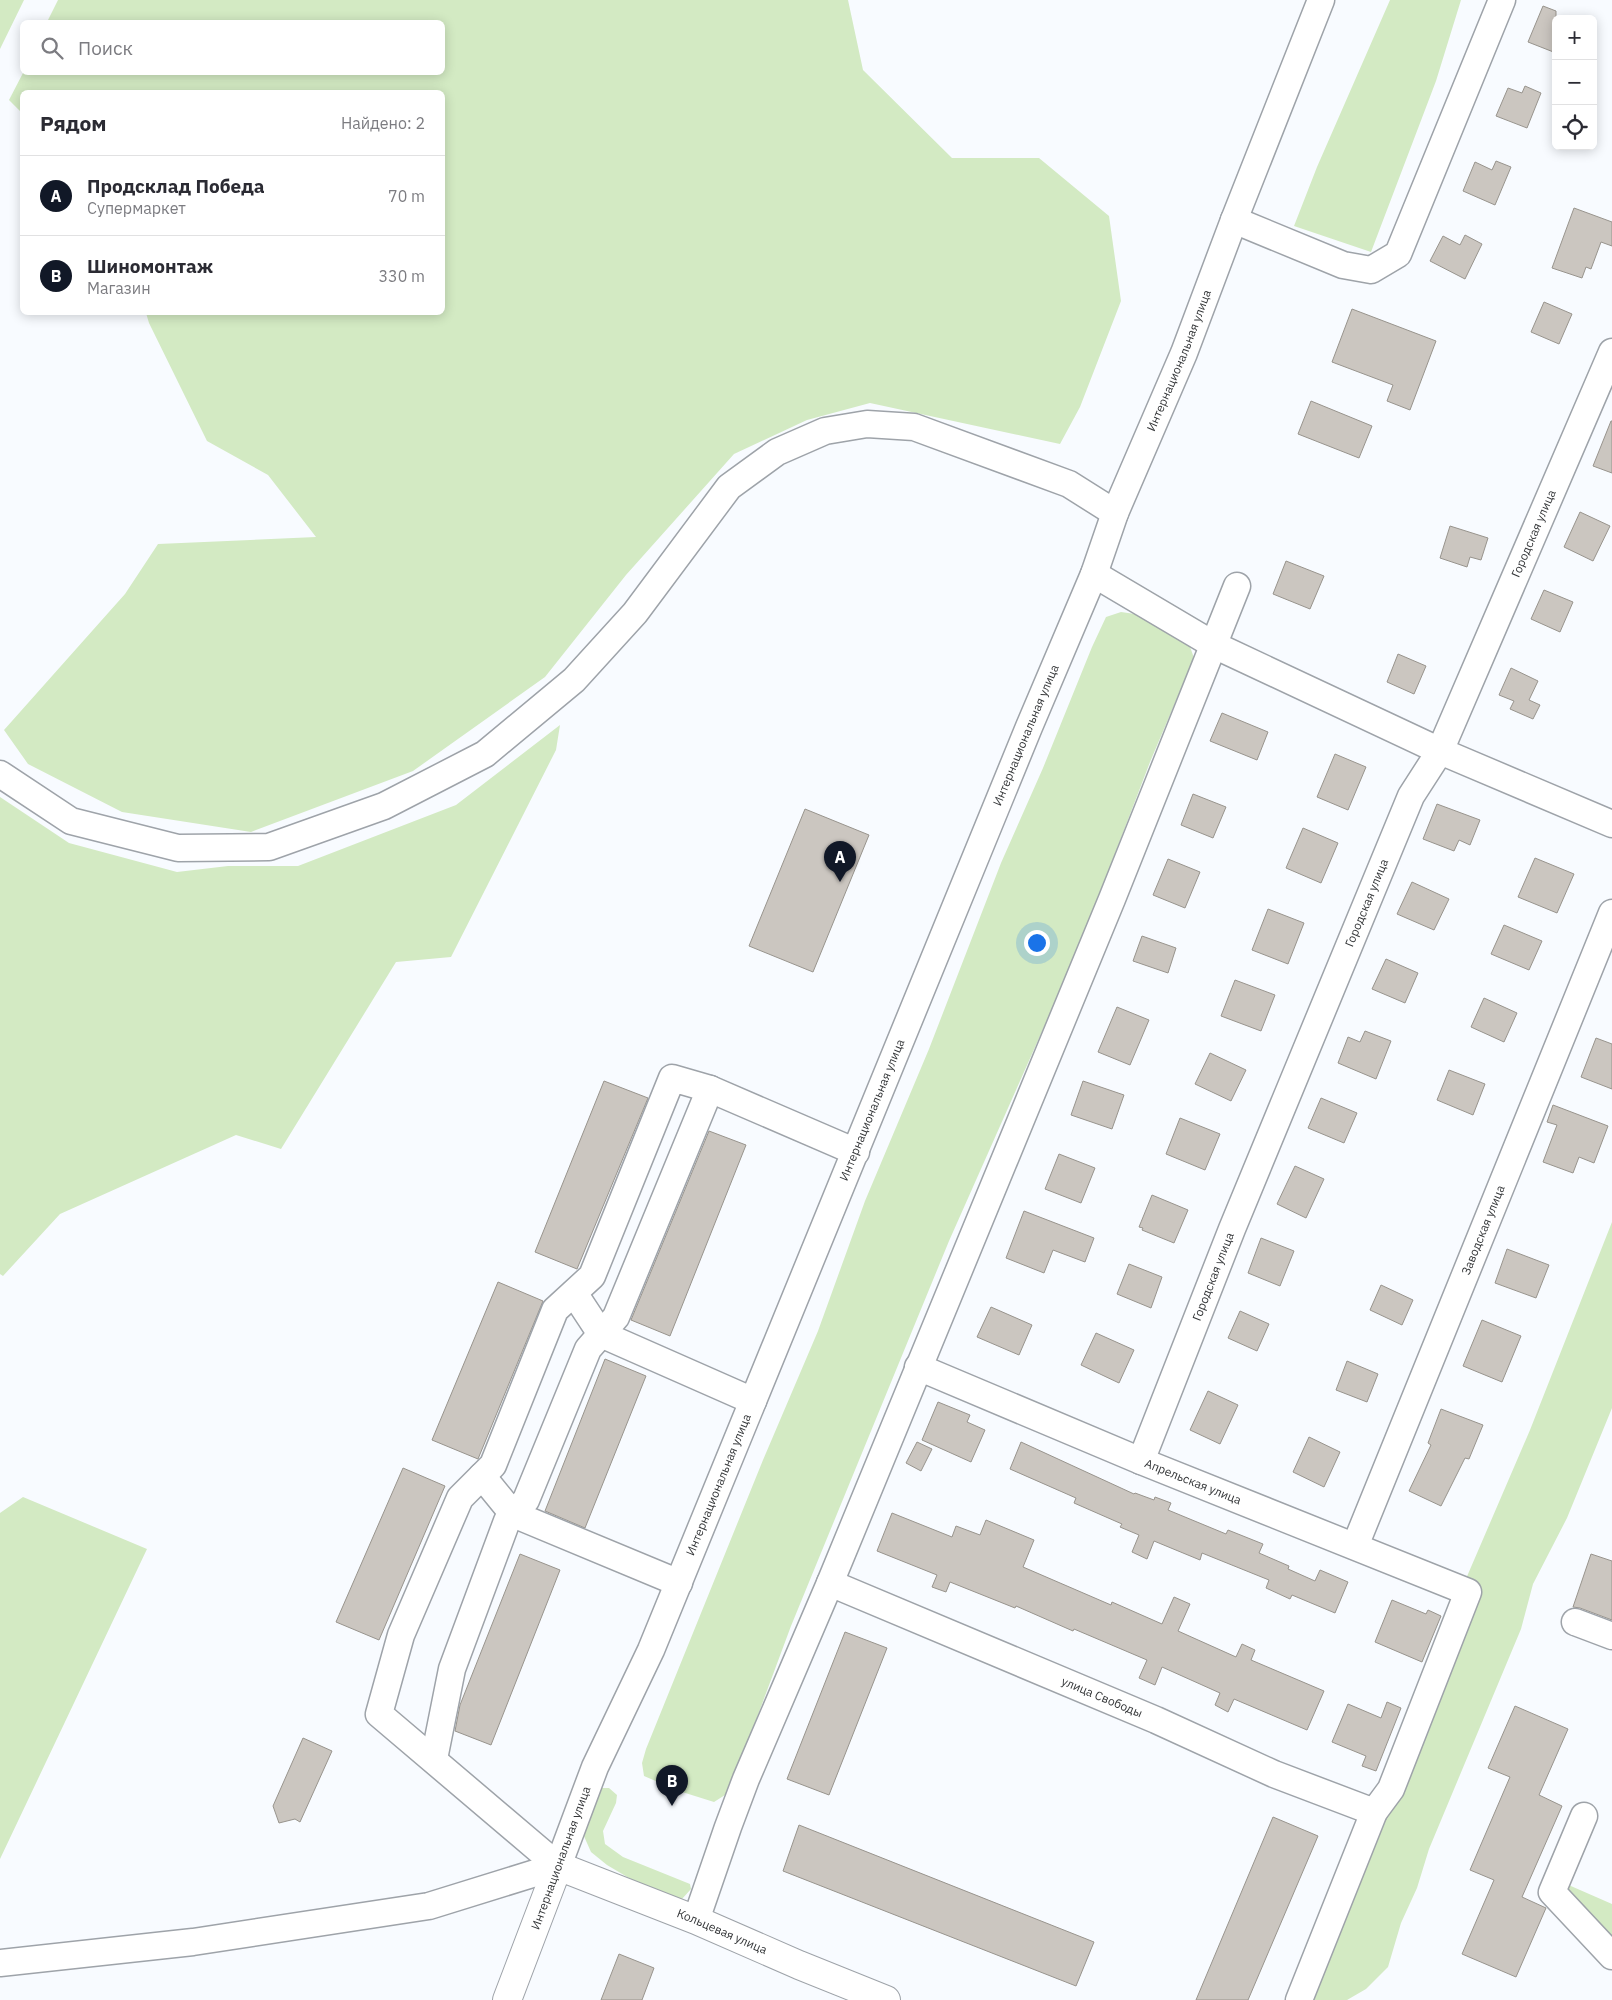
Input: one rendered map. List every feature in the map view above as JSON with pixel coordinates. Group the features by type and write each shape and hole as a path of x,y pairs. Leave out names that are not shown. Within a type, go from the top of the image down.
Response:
{"main road":[{"name":"Кольцевая улица","path":"558,1866 696,1920 886,2000"},
{"name":"Интернациональная улица","path":"507,2000 558,1866"}],"street":[{"name":"Интернациональная улица","path":"558,1866 595,1767 651,1650 1094,574 1115,513 1184,353 1234,220 1321,0"},
{"path":"1234,220 1343,264 1371,270 1398,254 1502,0"},
{"name":"Городская улица","path":"1141,1461 1232,1229 1408,805 1440,751 1612,352"},
{"path":"0,774 71,821 178,848 269,848 384,806 485,754 574,680 635,613 730,486 777,452 825,431 867,424 914,427 1069,484 1115,513"},
{"path":"1094,574 1214,645 1440,751 1612,824"},
{"path":"696,1920 746,1779 830,1583 1116,890 1237,586"},
{"name":"Заводская улица","path":"1355,1546 1612,913"},
{"path":"558,1866 379,1714 401,1635 460,1498 493,1465 555,1310 592,1276 672,1078 710,1088 856,1152"},
{"path":"434,1759 452,1669 507,1521 526,1500 588,1349 616,1316 710,1088"},
{"path":"574,1293 601,1334 753,1402"},
{"name":"Апрельская улица","path":"918,1367 1141,1461 1468,1592 1391,1789 1374,1812"},
{"path":"482,1476 513,1514 679,1583"},
{"name":"улица Свободы","path":"830,1583 1156,1720 1274,1774 1374,1812"},
{"path":"1575,1622 1612,1636"},
{"path":"1299,2000 1374,1812"},
{"path":"1584,1816 1552,1892 1612,1956"},
{"path":"0,1963 193,1942 429,1906 558,1866"}],"green space":[{"path":"0,0 24,0 0,49"},
{"path":"58,0 848,0 863,70 952,158 1039,158 1109,216 1121,301 1080,407 1060,444 870,403 807,420 734,454 626,575 545,677 413,771 251,832 122,812 28,764 4,730 125,594 158,544 316,537 268,475 207,441 147,315 445,315 445,90 20,90 20,111 9,100 22,75 445,75 445,20 48,20"},
{"path":"1390,0 1461,0 1436,81 1371,252 1294,226 1317,167"},
{"path":"1121,612 1135,614 1188,641 1194,658 1150,762 1079,948 949,1241 791,1626 739,1766 725,1795 714,1802 679,1791 644,1776 642,1763 646,1749 763,1460 818,1331 865,1201 929,1049 1001,863 1106,617"},
{"path":"560,725 556,750 451,957 396,962 281,1149 236,1135 60,1214 3,1276 0,1274 0,797 69,843 177,872 228,866 298,866 456,805"},
{"path":"1612,1222 1612,1408 1567,1518 1533,1584 1521,1629 1429,1849 1417,1888 1401,1923 1388,1967 1366,1989 1347,2000 1314,2000 1308,1996 1456,1602 1530,1430"},
{"path":"23,1497 147,1549 0,1859 0,1513"},
{"path":"600,1788 609,1788 617,1795 616,1803 603,1831 605,1844 623,1857 690,1884 691,1889 682,1899 634,1881 607,1865 591,1852 583,1834"},
{"path":"1564,1883 1612,1904 1612,1950 1596,1939"}],"building":[{"path":"1543,6 1556,11 1556,15 1552,15 1552,51 1528,42"},
{"path":"1525,86 1541,93 1527,128 1496,116 1508,88 1522,93"},
{"path":"1496,161 1511,167 1495,205 1463,191 1475,162 1492,170"},
{"path":"1574,208 1612,222 1612,246 1601,242 1591,269 1586,267 1582,278 1552,268"},
{"path":"1465,235 1482,244 1465,279 1430,261 1443,236 1460,245"},
{"path":"1544,302 1572,314 1559,344 1531,332"},
{"path":"1352,309 1436,341 1410,410 1387,401 1393,385 1332,362"},
{"path":"1311,401 1372,426 1359,458 1298,434"},
{"path":"1612,421 1612,473 1593,466"},
{"path":"1580,512 1610,526 1593,561 1564,547"},
{"path":"1450,526 1488,538 1481,560 1470,557 1467,567 1440,558"},
{"path":"1286,561 1324,576 1310,609 1273,594"},
{"path":"1544,590 1573,602 1560,632 1531,619"},
{"path":"1398,654 1426,666 1414,694 1387,682"},
{"path":"1511,668 1538,681 1529,700 1540,705 1533,719 1510,709 1514,701 1499,695"},
{"path":"1222,713 1268,732 1257,760 1210,741"},
{"path":"1335,754 1366,767 1348,810 1317,797"},
{"path":"1193,794 1226,807 1213,838 1181,825"},
{"path":"1437,804 1480,820 1470,845 1459,840 1454,851 1423,839"},
{"path":"805,809 869,835 813,972 749,946"},
{"path":"1303,828 1338,843 1321,883 1286,868"},
{"path":"1535,858 1574,874 1557,913 1518,897"},
{"path":"1168,859 1200,872 1185,908 1153,895"},
{"path":"1412,882 1449,899 1434,930 1397,914"},
{"path":"1268,909 1304,923 1288,964 1252,950"},
{"path":"1504,925 1542,941 1529,970 1491,954"},
{"path":"1142,936 1176,948 1168,973 1133,961"},
{"path":"1386,959 1418,973 1405,1003 1372,989"},
{"path":"1235,980 1275,995 1261,1031 1221,1016"},
{"path":"1484,998 1517,1013 1504,1042 1471,1027"},
{"path":"1117,1007 1149,1020 1130,1065 1098,1052"},
{"path":"1365,1031 1391,1041 1376,1079 1338,1063 1348,1037 1360,1042"},
{"path":"1596,1038 1612,1044 1612,1089 1581,1077"},
{"path":"1210,1053 1246,1070 1231,1101 1195,1084"},
{"path":"1449,1070 1485,1084 1473,1115 1437,1100"},
{"path":"604,1081 648,1098 577,1269 535,1252"},
{"path":"1083,1081 1124,1095 1112,1129 1071,1115"},
{"path":"1321,1098 1357,1113 1344,1143 1308,1128"},
{"path":"1553,1105 1608,1126 1594,1163 1579,1157 1573,1173 1543,1162 1557,1125 1547,1122"},
{"path":"1180,1118 1220,1134 1205,1170 1166,1154"},
{"path":"709,1131 746,1145 670,1336 631,1320"},
{"path":"1059,1154 1095,1168 1081,1203 1045,1189"},
{"path":"1295,1166 1324,1179 1306,1218 1277,1204"},
{"path":"1152,1195 1188,1210 1174,1243 1139,1227"},
{"path":"1024,1211 1094,1238 1085,1262 1053,1250 1044,1273 1006,1258"},
{"path":"1261,1238 1294,1251 1280,1286 1248,1273"},
{"path":"1507,1249 1549,1265 1536,1298 1495,1283"},
{"path":"1129,1264 1162,1277 1151,1308 1117,1294"},
{"path":"498,1282 543,1301 478,1459 432,1440"},
{"path":"1381,1285 1413,1300 1402,1325 1370,1310"},
{"path":"991,1307 1032,1325 1019,1355 977,1337"},
{"path":"1240,1311 1269,1324 1257,1351 1228,1338"},
{"path":"1482,1320 1521,1336 1502,1382 1463,1366"},
{"path":"1096,1333 1134,1350 1119,1383 1081,1365"},
{"path":"605,1359 646,1376 585,1528 545,1511"},
{"path":"1347,1361 1378,1374 1367,1402 1336,1390"},
{"path":"1208,1391 1238,1405 1220,1444 1190,1430"},
{"path":"938,1402 970,1415 967,1422 985,1430 971,1462 922,1440"},
{"path":"1441,1409 1483,1425 1469,1459 1465,1458 1441,1506 1409,1491 1431,1445 1428,1443"},
{"path":"1309,1437 1340,1452 1324,1487 1293,1472"},
{"path":"917,1442 932,1449 921,1471 906,1463"},
{"path":"1021,1442 1134,1494 1154,1500 1155,1497 1171,1503 1168,1510 1226,1534 1228,1530 1263,1544 1259,1553 1289,1566 1288,1569 1315,1581 1320,1570 1348,1582 1335,1613 1292,1595 1290,1599 1266,1588 1269,1580 1202,1553 1200,1560 1154,1541 1147,1559 1132,1552 1139,1535 1120,1527 1122,1524 1074,1503 1076,1498 1010,1469"},
{"path":"403,1468 445,1486 379,1640 336,1622"},
{"path":"892,1513 952,1537 956,1526 980,1535 986,1520 1034,1540 1023,1567 1111,1605 1112,1602 1162,1624 1174,1597 1190,1604 1178,1631 1236,1657 1242,1644 1255,1650 1251,1660 1324,1691 1307,1730 1234,1699 1228,1712 1215,1705 1220,1693 1162,1667 1155,1685 1139,1678 1147,1660 1016,1606 1015,1608 950,1582 946,1592 932,1587 937,1575 877,1551"},
{"path":"520,1554 560,1570 491,1745 455,1731 460,1705"},
{"path":"1591,1554 1612,1561 1612,1620 1573,1607"},
{"path":"1392,1600 1426,1614 1428,1610 1441,1616 1422,1662 1375,1642"},
{"path":"845,1632 887,1648 829,1795 787,1779"},
{"path":"1387,1702 1401,1708 1376,1771 1362,1766 1366,1756 1332,1742 1348,1704 1381,1718"},
{"path":"1515,1706 1568,1729 1539,1795 1562,1806 1522,1897 1546,1908 1516,1977 1462,1954 1494,1880 1470,1870 1510,1777 1488,1768"},
{"path":"303,1738 332,1751 300,1822 295,1819 279,1823 273,1806"},
{"path":"1273,1817 1318,1836 1248,2000 1196,2000"},
{"path":"799,1825 1094,1942 1076,1986 783,1871"},
{"path":"619,1954 654,1968 642,2000 601,2000"}],"place":[{"name":"Продсклад Победа","path":"840,882"},
{"name":"Шиномонтаж","path":"672,1806"}]}
